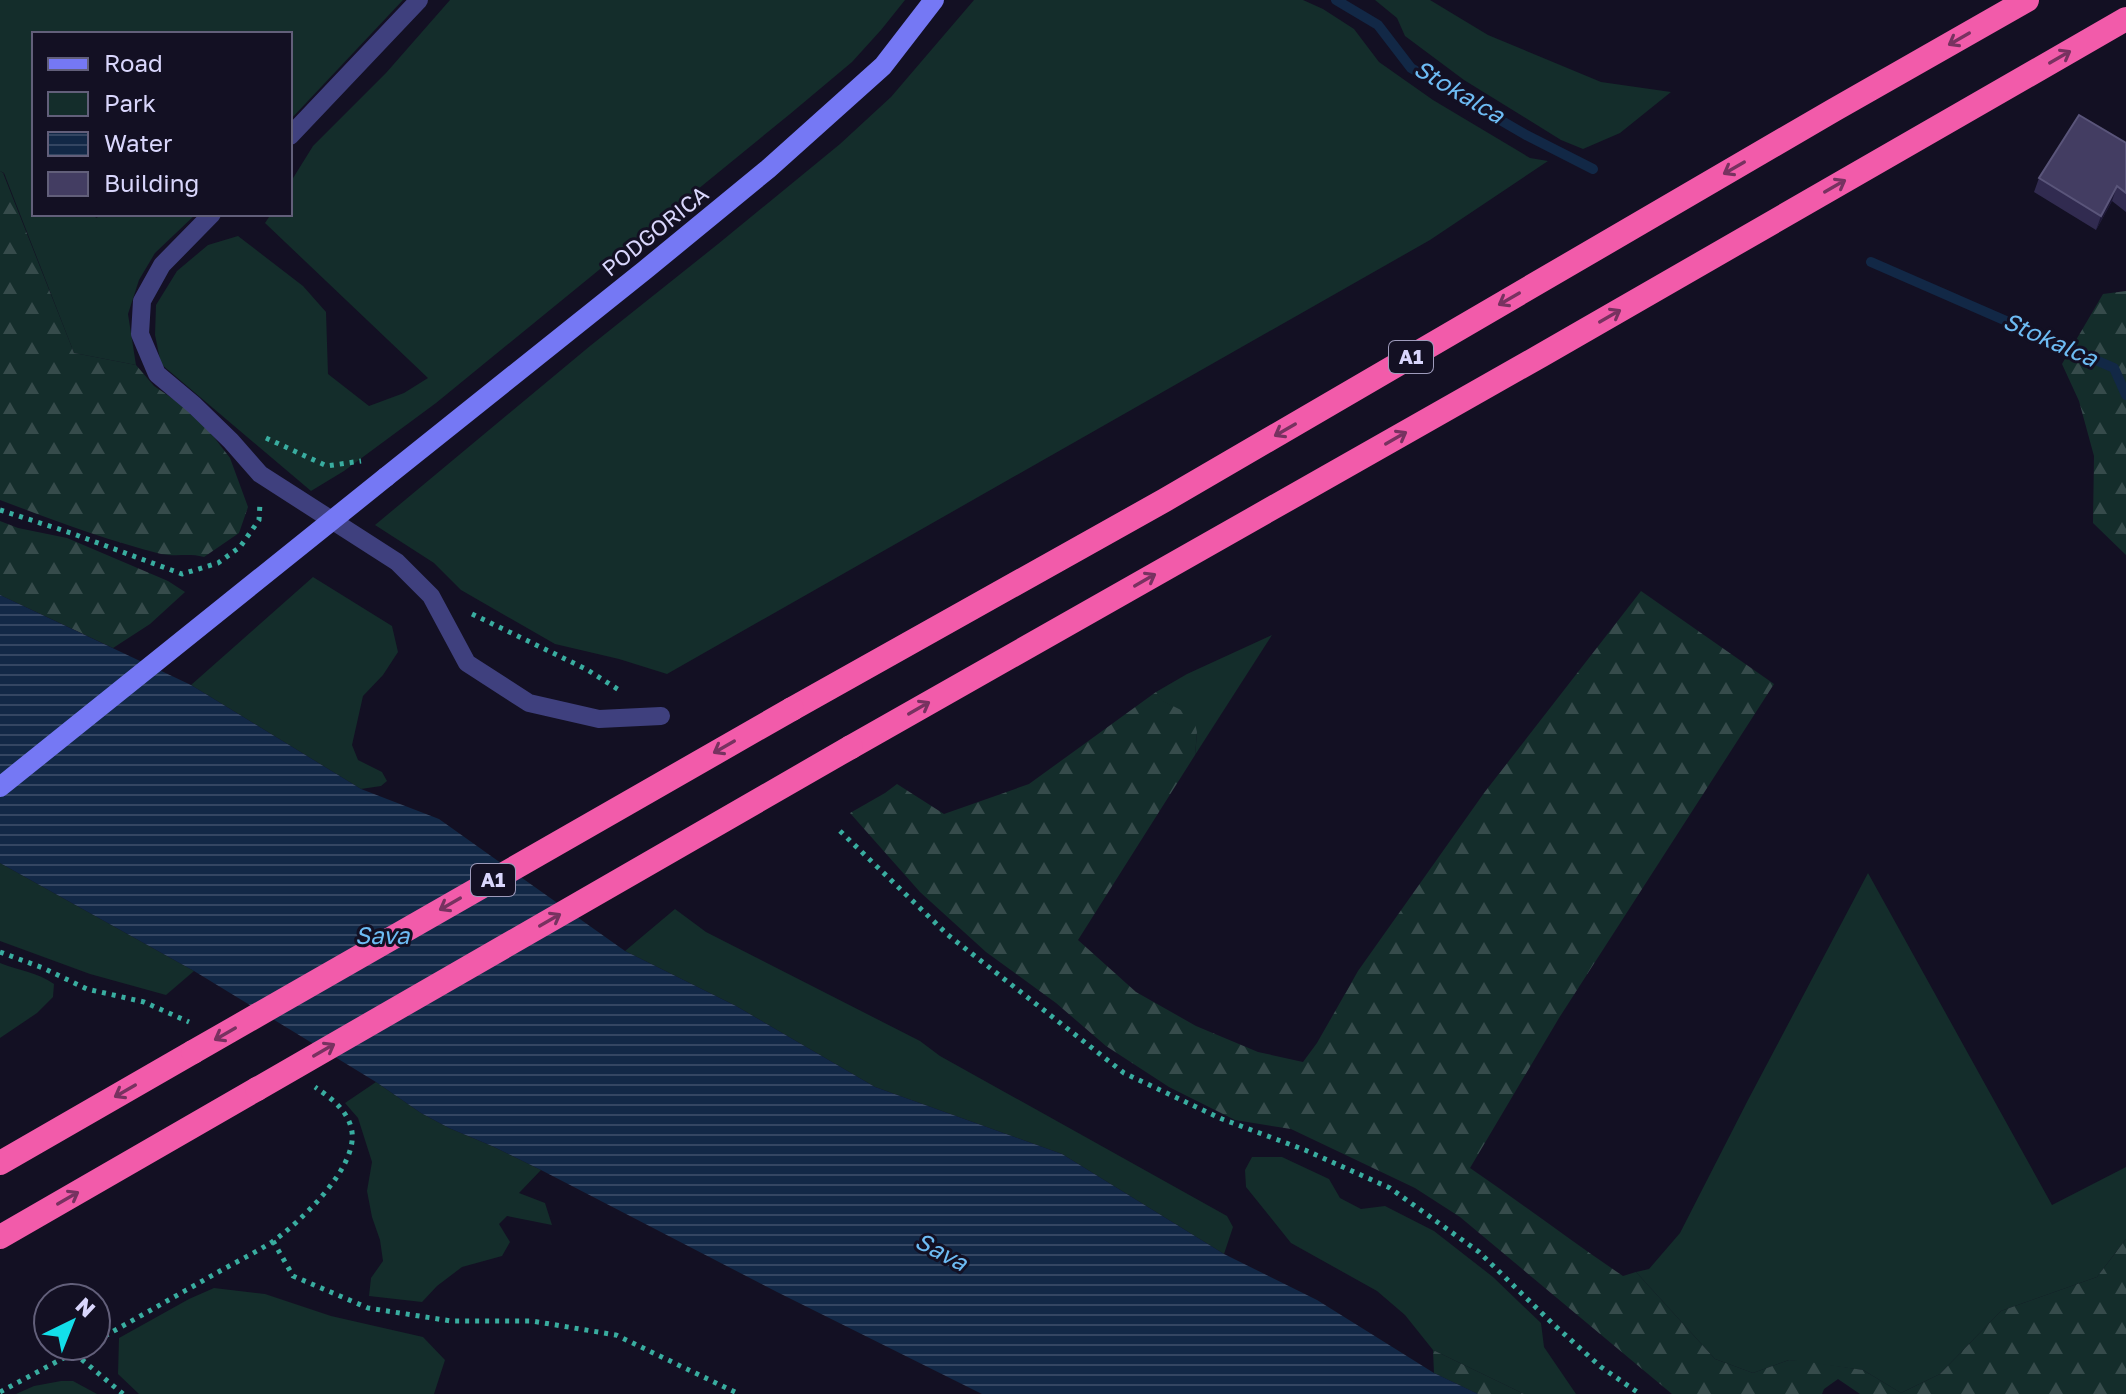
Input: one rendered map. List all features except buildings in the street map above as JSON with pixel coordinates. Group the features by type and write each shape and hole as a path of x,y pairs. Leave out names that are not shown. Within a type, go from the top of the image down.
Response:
{"highway":[{"name":"A1","path":"0,1163 792,709 1165,500 2027,0"},
{"path":"0,1237 2126,19"}],"main road":[{"name":"PODGORICA","path":"0,787 768,169 883,66 934,0"}],"lane":[{"path":"292,134 419,0"},
{"path":"210,216 162,265 142,301 140,334 157,374 194,405 260,474 397,562 431,596 467,663 529,703 599,719 661,716"}],"path":[{"path":"261,435 327,466 371,459 386,477"},
{"path":"0,510 182,574 218,563 240,547 259,520 260,474"},
{"path":"431,596 511,631 586,669 661,716"},
{"path":"840,831 948,935 1124,1073 1222,1119 1305,1150 1390,1188 1479,1252 1601,1367 1640,1394"},
{"path":"273,1241 293,1276 368,1308 451,1321 532,1321 616,1335 739,1394"},
{"path":"0,1392 57,1362"},
{"path":"85,1362 123,1394"}],"green space":[{"path":"0,0 403,0 292,118 292,32 32,32 32,216 194,216 155,253 139,280 128,314 136,365 74,353 4,173 0,171"},
{"path":"450,0 905,0 852,62 790,114 436,403 344,471 311,491 161,364 155,335 156,305 177,271 208,245 238,236 303,286 326,312 328,374 369,406 404,393 428,378 265,223 270,216 292,216 292,180 313,146 386,73"},
{"path":"974,0 1303,0 1354,29 1379,62 1433,100 1530,158 1548,161 1430,240 667,674 555,644 461,590 434,563 375,525 840,144 891,97"},
{"path":"1375,0 1430,0 1488,35 1601,82 1671,92 1620,133 1583,149 1561,140 1464,80 1405,36 1397,18"},
{"path":"0,171 74,353 136,365 154,386 185,407 230,458 248,507 239,533 204,557 167,555 140,548 0,500"},
{"path":"2126,291 2126,555 2093,523 2094,456 2079,401 2062,364 2103,294"},
{"path":"0,521 67,538 168,581 185,592 150,624 113,648 0,595"},
{"path":"313,577 392,626 398,652 383,675 363,696 352,745 358,760 382,772 387,781 381,786 361,789 191,685"},
{"path":"1641,591 1774,684 1559,1018 1470,1168 1623,1276 1636,1272 1715,1359 1753,1373 1789,1360 1863,1370 1901,1393 1940,1374 2001,1311 2097,1277 2126,1239 2126,1394 1860,1394 1838,1379 1822,1394 1672,1394 1460,1217 1415,1188 1291,1129 1235,1120 1169,1087 1106,1046 1056,1003 986,952 920,892 850,813 897,784 944,814 1029,784 1156,692 1163,701 1193,716 1197,732 1195,755 1078,940 1136,992 1196,1026 1258,1052 1303,1062 1358,971 1484,793"},
{"path":"1272,635 1195,755 1197,732 1156,692 1187,674"},
{"path":"0,863 194,971 166,995 90,974 0,941"},
{"path":"1868,873 2052,1205 2126,1167 2126,1239 2097,1277 2001,1311 1940,1374 1901,1393 1863,1370 1789,1360 1753,1373 1715,1359 1636,1272 1649,1269 1680,1233"},
{"path":"675,909 706,932 920,1041 940,1056 1227,1216 1233,1227 1224,1254 1062,1154 875,1087 736,1006 625,951"},
{"path":"0,963 35,974 54,984 53,997 37,1013 0,1038"},
{"path":"376,1082 449,1128 541,1170 519,1193 545,1203 552,1225 507,1216 499,1224 510,1242 502,1256 462,1267 422,1302 369,1296 371,1278 383,1261 367,1191 372,1162 358,1118 345,1103"},
{"path":"1252,1157 1282,1157 1329,1179 1340,1198 1361,1209 1385,1206 1434,1231 1493,1277 1541,1323 1544,1347 1576,1394 1524,1394 1433,1350 1405,1315 1377,1291 1291,1243 1246,1187 1245,1170"},
{"path":"214,1288 265,1294 331,1316 423,1337 445,1360 434,1394 139,1394 118,1374 119,1338"},
{"path":"1433,1350 1524,1394 1478,1394 1434,1373"},
{"path":"73,1381 97,1394 16,1394 34,1386"}],"water":[{"name":"Sava","path":"0,595 191,685 361,789 439,819 625,951 736,1006 875,1087 1062,1154 1224,1254 1317,1300 1434,1373 1478,1394 982,1394 541,1170 421,1113 376,1082 194,971 0,863"}],"waterway":[{"name":"Stokalca","path":"1336,0 1378,25 1411,68 1526,135 1593,169"},
{"name":"Stokalca","path":"1871,262 2114,368 2126,395"}]}
